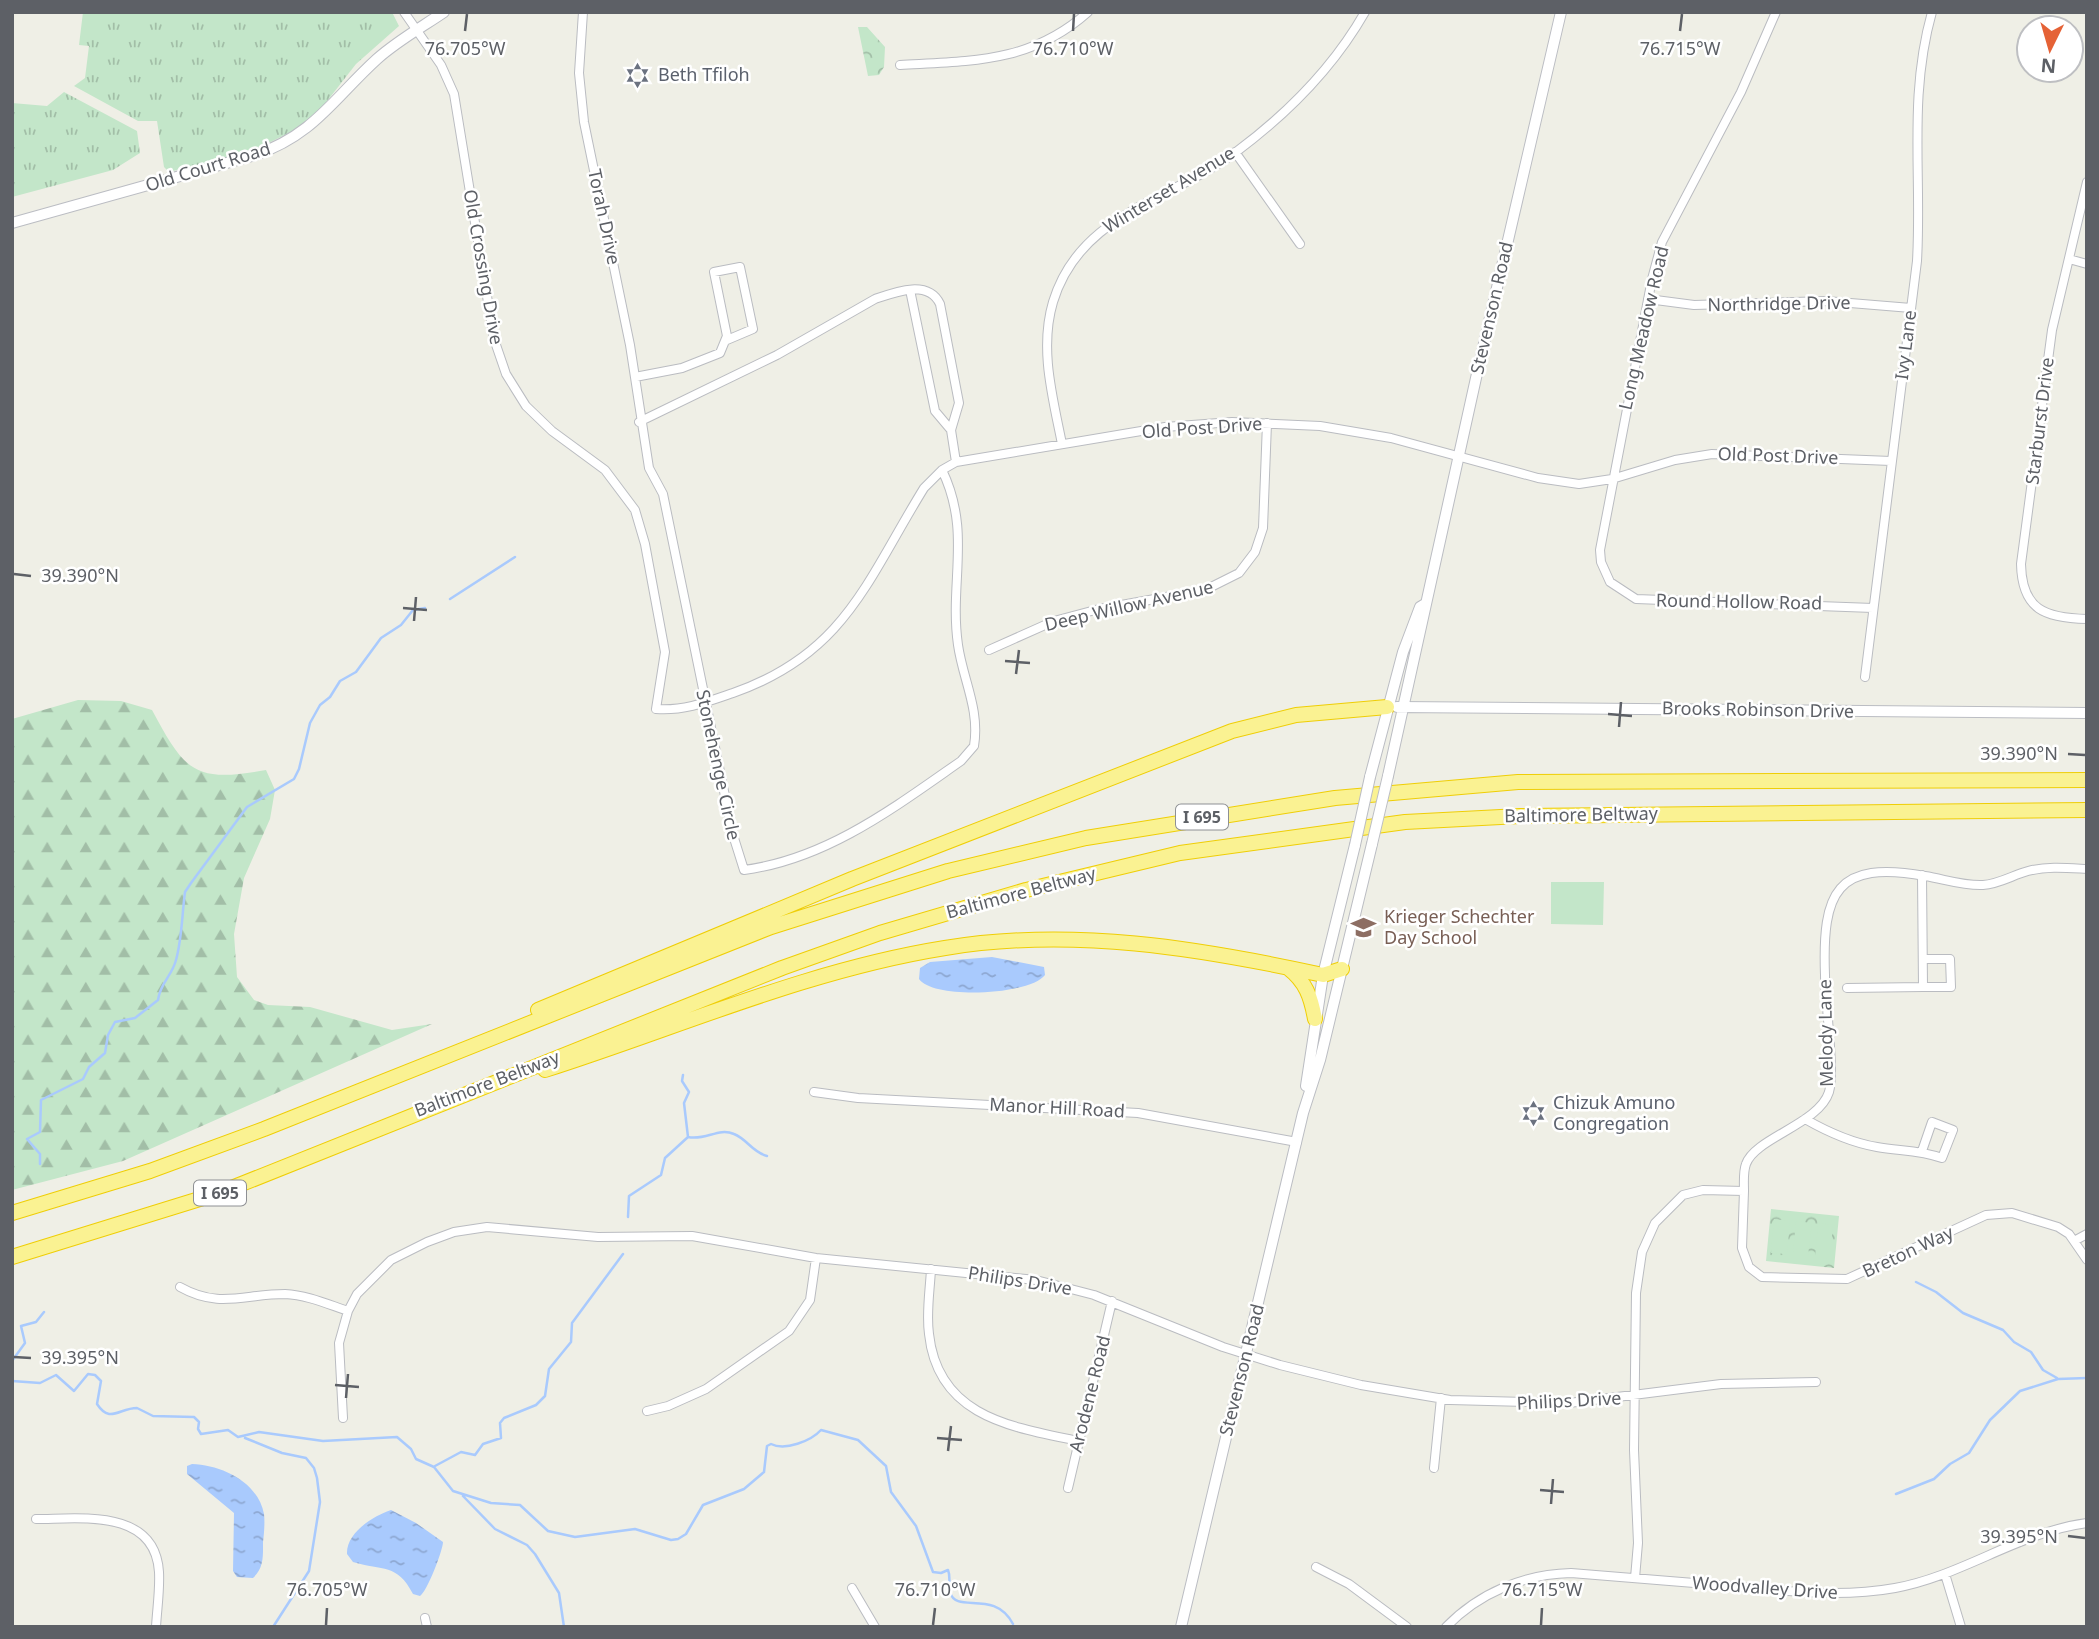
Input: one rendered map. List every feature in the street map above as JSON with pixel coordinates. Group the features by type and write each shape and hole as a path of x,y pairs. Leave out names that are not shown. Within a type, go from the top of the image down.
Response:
{"highway":[{"path":"361,1090 378,1077 678,950 1186,747 1232,731 1296,715 1387,707"},
{"name":"Baltimore Beltway","path":"12,1213 161,1167 771,927 866,895 1039,849 1172,822 1335,798 1518,782 2087,780"},
{"name":"Baltimore Beltway","path":"12,1257 219,1193 417,1111 769,973 880,933 1026,890 1180,853 1393,824 1520,816 2087,810"},
{"path":"417,1111 620,1047 773,992 946,947 1033,940 1120,942 1207,951 1323,975 1342,969"},
{"path":"1286,967 1305,984 1312,999 1315,1019"}],"main road":[{"name":"Old Court Road","path":"12,223 255,155 291,140 328,112 379,57 444,12"},
{"name":"Stevenson Road","path":"1181,1627 1303,1113 1342,969 1427,611 1425,604 1561,12"},
{"name":"Stevenson Road","path":"1303,1113 1323,975 1370,777 1403,652 1420,607 1425,604"},
{"name":"Brooks Robinson Drive","path":"1387,707 2087,713"}],"street":[{"name":"Old Crossing Drive","path":"404,12 442,65 454,94 494,339 506,374 537,418 617,483 637,517 665,652 656,709"},
{"name":"Torah Drive","path":"583,12 581,99 635,377 639,422"},
{"path":"900,65 1014,54 1047,42 1088,12"},
{"name":"Winterset Avenue","path":"1062,444 1047,341 1052,305 1065,274 1084,248 1106,226 1181,186 1235,152 1310,87 1365,12"},
{"name":"Long Meadow Road","path":"1610,582 1601,562 1600,550 1648,299 1662,242 1741,92 1776,12"},
{"name":"Ivy Lane","path":"1865,677 1919,230 1916,103 1932,12"},
{"path":"1235,152 1300,244"},
{"name":"Starburst Drive","path":"2087,182 2050,339 2022,578 2030,600 2038,609 2060,618 2087,619"},
{"path":"2068,259 2087,264"},
{"path":"635,377 682,368 712,358 720,353 727,340 753,329 740,267 714,272 727,340"},
{"path":"639,422 777,355 875,299 910,290 927,290 940,304 960,403 951,430 956,462"},
{"path":"910,290 935,411 943,425 951,430"},
{"name":"Northridge Drive","path":"1648,299 1694,305 1826,301 1911,307"},
{"name":"Stonehenge Circle","path":"639,422 649,468 663,494 733,835 744,870 775,864 850,835 969,754 974,746 976,720 958,645 959,526 951,489 942,470"},
{"name":"Old Post Drive","path":"656,709 677,710 705,703 775,674 806,655 834,632 857,600 924,488 942,470 956,462 1165,427 1266,423 1356,432 1459,455 1560,482 1612,480 1675,460 1712,454 1891,461"},
{"name":"Deep Willow Avenue","path":"989,650 1054,621 1099,609 1218,587 1239,573 1255,552 1263,528 1266,423"},
{"name":"Round Hollow Road","path":"1610,582 1628,596 1648,601 1800,603 1873,608"},
{"name":"Melody Lane","path":"1744,1191 1745,1170 1751,1156 1817,1110 1829,1091 1826,920 1833,899 1852,877 1870,871 1922,875 1984,885 2041,869 2087,869"},
{"path":"1922,875 1923,987"},
{"path":"1847,988 1951,987 1950,959 1923,959"},
{"name":"Manor Hill Road","path":"814,1092 858,1098 1138,1113 1297,1142"},
{"path":"1805,1119 1818,1127 1877,1147 1922,1150 1942,1158 1953,1130 1932,1122 1922,1150"},
{"path":"1635,1578 1638,1512 1636,1293 1642,1252 1655,1223 1674,1202 1695,1191 1744,1191"},
{"name":"Breton Way","path":"1744,1191 1745,1258 1762,1278 1847,1279 1986,1216 2000,1213 2025,1215 2058,1227 2074,1241 2087,1260"},
{"name":"Philips Drive","path":"343,1418 339,1343 348,1311 357,1293 391,1260 439,1236 470,1228 615,1238 692,1236 816,1258 1036,1280 1112,1301 1246,1355 1361,1385 1441,1398 1545,1404 1635,1397 1721,1384 1816,1382"},
{"path":"2074,1241 2087,1234"},
{"path":"647,1411 668,1406 706,1389 789,1331 810,1300 816,1258"},
{"path":"931,1269 929,1334 938,1367 953,1391 989,1419 1078,1441"},
{"path":"180,1287 212,1300 267,1295 305,1296 348,1311"},
{"name":"Arodene Road","path":"1068,1488 1112,1301"},
{"path":"1434,1468 1441,1398"},
{"path":"36,1519 111,1519 132,1528 144,1537 152,1548 159,1572 156,1627"},
{"name":"Woodvalley Drive","path":"1446,1627 1483,1597 1541,1575 1571,1573 1833,1594 1896,1588 1945,1574 2034,1537 2087,1523"},
{"path":"1316,1567 1349,1584 1407,1627"},
{"path":"1945,1574 1961,1627"},
{"path":"852,1588 875,1627"}],"green space":[{"path":"83,12 392,12 399,26 356,64 317,114 297,129 250,152 169,172 164,167 157,121 138,121 74,86 85,78 89,46 79,45"},
{"path":"858,27 867,27 885,47 884,67 879,75 868,76"},
{"path":"64,92 137,131 140,153 113,170 12,197 12,103 47,106"},
{"path":"78,700 121,701 152,710 184,760 207,773 223,775 266,770 275,790 270,819 244,878 234,934 237,977 254,1000 268,1005 310,1007 392,1030 432,1024 123,1161 12,1190 12,719"},
{"path":"1551,882 1604,882 1603,925 1551,924"},
{"path":"1771,1209 1839,1216 1834,1268 1766,1261"},
{"path":"1774,1219 1790,1221 1787,1254 1771,1253"},
{"path":"1796,1221 1812,1223 1805,1261 1796,1261 1796,1255 1793,1255"},
{"path":"1818,1223 1833,1225 1830,1258 1827,1258 1826,1263 1818,1263 1818,1258 1815,1257"}],"water":[{"path":"992,957 1044,967 1045,975 1036,982 1021,987 982,992 943,990 928,986 919,979 920,968 930,962"},
{"path":"192,1464 215,1468 237,1477 254,1493 260,1503 264,1514 263,1557 253,1578 237,1577 233,1571 234,1513 187,1474 187,1466"},
{"path":"391,1510 443,1542 427,1587 420,1596 413,1594 395,1573 353,1562 347,1554 351,1539 362,1526"}],"waterway":[{"path":"450,599 515,557"},
{"path":"40,1164 40,1154 27,1139 40,1132 41,1100 83,1079 89,1067 105,1053 108,1035 115,1022 135,1018 158,1000 176,960 185,892 191,883 247,807 294,779 310,723 320,705 330,697 340,681 356,672 381,638 401,625 413,610 425,608"},
{"path":"683,1075 682,1081 689,1092 684,1103 688,1137"},
{"path":"688,1137 728,1132 739,1136 757,1152 767,1156"},
{"path":"628,1217 629,1196 661,1175 665,1158 688,1137"},
{"path":"435,1466 461,1452 475,1455 483,1444 501,1438 500,1423 504,1418 536,1405 545,1396 549,1369 571,1342 572,1323 623,1254"},
{"path":"1916,1282 1936,1292 1963,1313 2003,1330 2014,1342 2031,1352 2043,1370 2057,1378"},
{"path":"12,1361 25,1343 21,1326 36,1322 44,1312"},
{"path":"12,1381 40,1383 56,1375 74,1391 88,1374 95,1375 101,1381 97,1404 106,1413 115,1414 137,1408 153,1416 194,1417 199,1422 198,1429 201,1434 228,1430 238,1437 259,1432 323,1441 397,1437 411,1449 416,1459 434,1467 453,1491 491,1503 520,1505 548,1531 575,1537 635,1529 671,1540 678,1539 686,1534 703,1505 744,1489 764,1472 767,1446 798,1444 821,1430 858,1440 886,1466 891,1492 916,1526 933,1572 948,1570 950,1592 954,1599 996,1607 1005,1613 1013,1624"},
{"path":"1896,1494 1934,1479 1950,1464 1969,1453 1990,1420 2020,1391 2058,1379 2087,1378"},
{"path":"245,1438 282,1453 306,1458 314,1468 317,1478 320,1502 309,1571 273,1627"},
{"path":"463,1496 495,1529 527,1545 535,1554 559,1593 564,1627"}],"place":[{"name":"Beth Tfiloh","path":"638,75"},
{"name":"Krieger Schechter Day School","path":"1364,927"},
{"name":"Chizuk Amuno Congregation","path":"1533,1113"}]}
